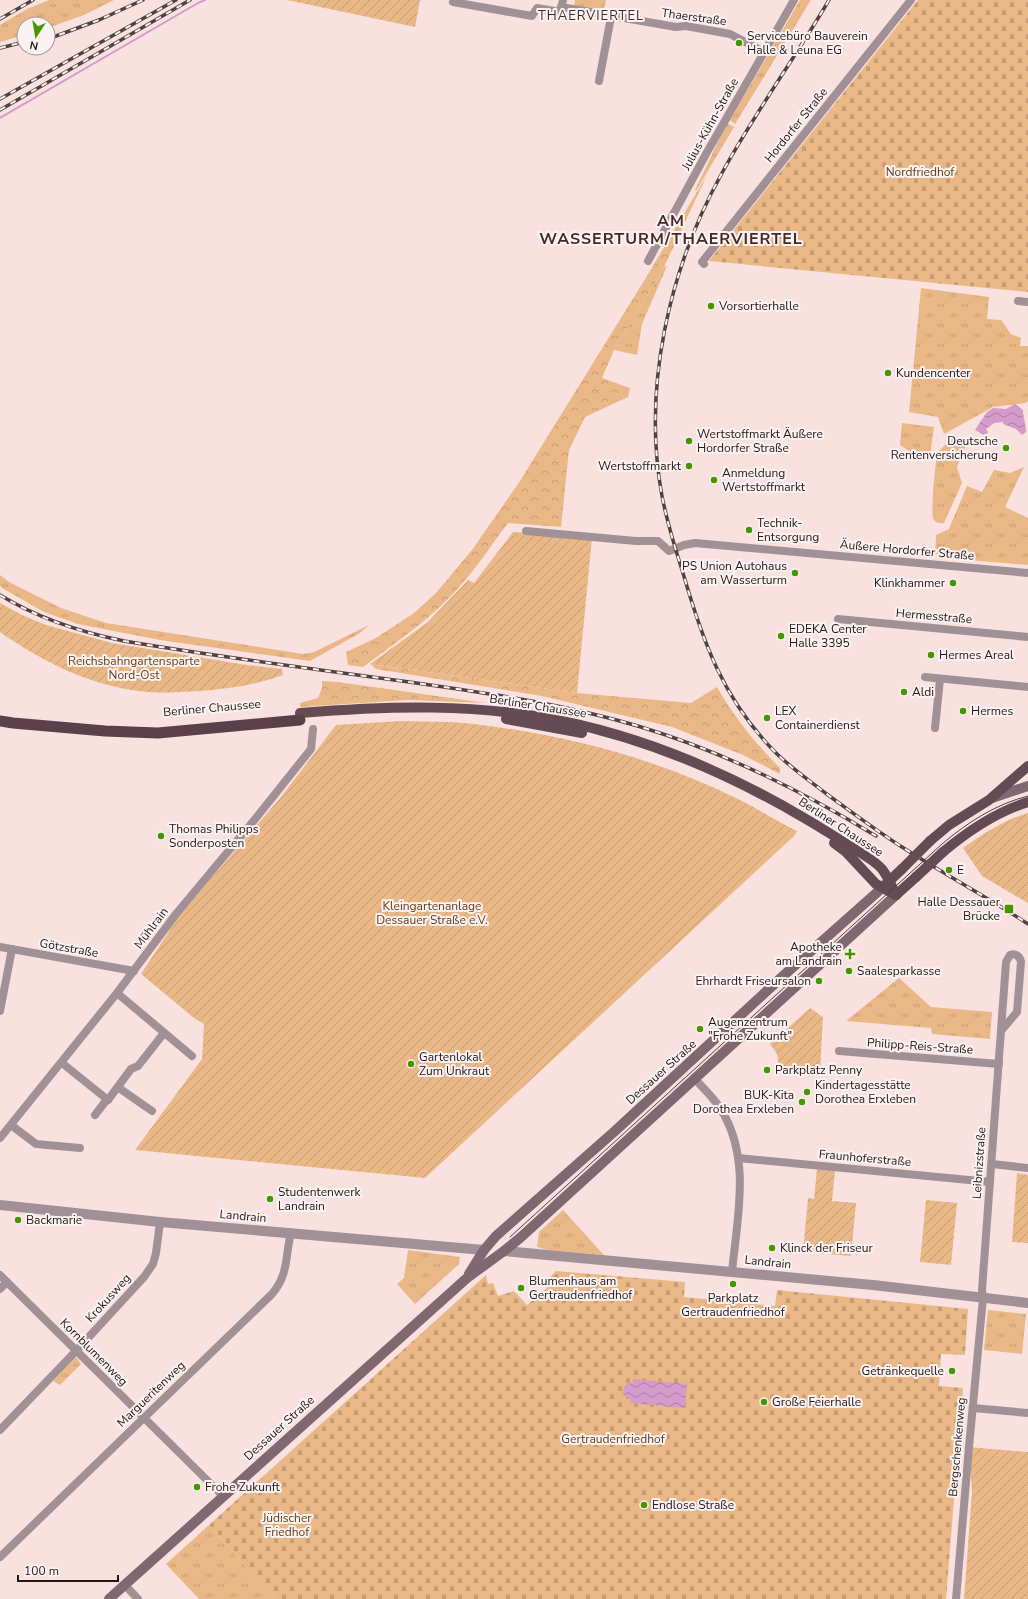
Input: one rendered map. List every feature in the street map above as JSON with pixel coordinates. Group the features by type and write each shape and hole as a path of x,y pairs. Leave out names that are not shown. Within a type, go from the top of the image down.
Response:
{"highway":[{"name":"Berliner Chaussee","path":"0,714 105,726 134,727 300,717"},
{"name":"Berliner Chaussee","path":"0,721 74,729 134,733 200,730 300,717"}],"main road":[{"name":"Berliner Chaussee","path":"300,717 402,707 459,708 521,714 562,721 600,731 665,751 734,779 776,801 826,830 881,868 890,881 896,895"},
{"name":"Berliner Chaussee","path":"300,717 382,714 457,714 516,720 562,728 634,746 702,772 777,809 846,852 869,878 882,888 896,895"},
{"name":"Dessauer Straße","path":"467,1278 484,1250 503,1230 615,1131 778,980 890,881 930,841 949,825 989,800 1028,766"},
{"path":"989,800 1028,786"},
{"name":"Dessauer Straße","path":"109,1599 467,1278 504,1251 943,852 986,821 1007,810 1028,802"},
{"path":"881,868 890,872 902,870"},
{"path":"484,1250 504,1251 501,1244 503,1230"}],"street":[{"path":"454,0 453,2 532,16 537,8 560,12 562,4"},
{"name":"Julius-Kühn-Straße","path":"648,261 794,0"},
{"name":"Hordorfer Straße","path":"704,264 702,262 911,0"},
{"name":"Thaerstraße","path":"562,4 611,17 676,27 686,26 730,34 764,52"},
{"path":"599,81 611,17"},
{"path":"1018,301 1028,302"},
{"name":"Äußere Hordorfer Straße","path":"526,531 636,541 658,540 669,551 684,545 695,543 1028,572"},
{"name":"Hermesstraße","path":"838,619 1028,637"},
{"path":"926,677 1028,687"},
{"path":"935,728 940,679"},
{"name":"Mühlrain","path":"0,1138 118,993 176,914 311,749 313,729"},
{"name":"Götzstraße","path":"0,947 134,972"},
{"path":"0,1011 12,950"},
{"name":"Leibnizstraße","path":"983,1298 990,1182 1006,962 1010,955 1015,955 1019,957 1021,962 1017,1012 1001,1031"},
{"path":"118,993 192,1056"},
{"path":"94,1115 119,1088 118,1086 131,1069 138,1066 164,1033"},
{"name":"Philipp-Reis-Straße","path":"839,1051 999,1064"},
{"path":"62,1063 108,1100"},
{"path":"694,1078 724,1115 735,1140 738,1158 739,1203 732,1272"},
{"path":"119,1088 152,1111"},
{"path":"11,1125 36,1144 80,1148"},
{"name":"Fraunhoferstraße","path":"738,1158 990,1182"},
{"path":"992,1164 1028,1168"},
{"name":"Landrain","path":"0,1205 160,1222 484,1250"},
{"name":"Krokusweg","path":"0,1430 144,1277 153,1264 160,1222"},
{"name":"Margueritenweg","path":"0,1557 277,1287 285,1269 291,1233"},
{"name":"Landrain","path":"504,1251 873,1285 1028,1303"},
{"name":"Kornblumenweg","path":"0,1275 223,1496"},
{"path":"0,1289 7,1282"},
{"name":"Bergschenkenweg","path":"956,1599 983,1298"},
{"path":"973,1408 1028,1413"},
{"path":"125,1585 138,1599"}],"green space":[{"path":"49,0 114,0 84,15 56,25 56,16 16,16 16,37 0,42 0,25 27,9"},
{"path":"287,0 420,0 415,27"},
{"path":"575,0 606,0 603,13 574,7"},
{"path":"800,0 811,0 735,124 730,120"},
{"name":"Nordfriedhof","path":"918,0 1028,0 1028,292 709,261"},
{"path":"727,123 734,127 696,191 695,190"},
{"path":"707,175 664,267 614,350 602,378 630,388 628,397 585,417 569,450 561,527 508,523 465,580 429,617 363,667 348,665 346,652 376,638 414,613 436,593 472,550 518,484 647,276"},
{"path":"667,266 642,324 637,355 614,350 664,267"},
{"path":"921,288 989,297 987,319 1001,320 1011,334 1021,338 1020,346 1028,346 1028,401 1026,403 993,407 944,434 938,417 909,412"},
{"path":"902,423 934,427 930,455 912,453 900,445"},
{"path":"951,439 966,445 957,467 962,483 944,523 939,523 933,518 933,496 937,457 941,449"},
{"path":"1024,467 1005,507 1028,518 1028,565 946,558 935,554 936,535 949,529 967,486 982,492 994,470 1010,473"},
{"path":"513,532 592,538 577,693 370,664 428,622 468,580 474,583"},
{"path":"0,575 9,582 61,608 106,623 303,654 314,652 369,625 360,633 310,661 160,640 78,624 44,612 2,588 0,586"},
{"name":"Reichsbahngartensparte Nord-Ost","path":"0,603 22,615 46,625 112,643 247,665 282,669 283,675 242,686 210,690 162,693 120,688 66,670 32,653 0,632"},
{"path":"370,664 577,693 691,703 717,687 746,729 780,768 780,774 743,755 672,727 542,696 376,669"},
{"path":"322,681 486,703 407,700 300,707 300,703 318,698 322,688"},
{"name":"Kleingartenanlage Dessauer Straße e.V.","path":"401,721 457,722 500,727 570,740 605,749 639,759 706,784 738,799 797,831 794,836 425,1178 135,1150 202,1059 204,1024 194,1018 141,974 179,916 281,797 336,725"},
{"path":"1028,813 1028,903 982,876 963,848 1002,823"},
{"path":"899,978 931,1007 992,1012 990,1039 932,1034 931,1028 846,1021"},
{"path":"810,1008 823,1017 820,1073 780,1071 777,1054 770,1044"},
{"path":"817,1169 835,1171 832,1201 856,1203 851,1256 803,1252 808,1198 814,1199"},
{"path":"1017,1173 1028,1175 1028,1243 1012,1242"},
{"path":"926,1200 957,1203 951,1265 920,1262"},
{"path":"563,1210 604,1255 549,1250 537,1247 539,1232"},
{"path":"408,1250 460,1257 459,1264 415,1304 397,1284 404,1278"},
{"name":"Gertraudenfriedhof","path":"556,1271 685,1282 684,1297 775,1306 777,1290 968,1309 965,1355 941,1354 939,1386 963,1388 946,1599 275,1599 209,1525 486,1275 488,1284 493,1283 498,1296 514,1291 527,1305 549,1286 547,1280"},
{"path":"988,1310 1026,1314 1022,1354 984,1350"},
{"path":"75,1358 77,1358 81,1364 60,1385 53,1381"},
{"path":"969,1447 1028,1452 1028,1599 964,1599 972,1492"},
{"path":"209,1525 275,1599 199,1599 166,1564"}],"water":[{"path":"1015,404 1023,410 1026,432 1022,435 1016,429 1003,424 1003,422 994,423 986,429 988,432 986,436 975,430 987,412 993,408 1006,409"},
{"path":"633,1379 687,1384 685,1408 631,1403 631,1400 623,1394 623,1392 626,1385 633,1383"}],"waterway":[{"path":"0,118 205,0"}],"tram line":[{"path":"510,1237 942,844 972,821 1016,799 1028,796"}],"railway":[{"path":"0,19 33,0"},
{"path":"56,36 99,20 143,0"},
{"path":"0,99 176,0"},
{"path":"0,110 190,0"},
{"path":"829,0 734,151 703,210 687,249 674,289 658,372 655,413 657,455 664,506 671,535 698,623 707,646 728,690 757,732 788,764 865,822 918,857 1028,924"},
{"path":"0,48 16,44"},
{"path":"0,595 30,611 60,624 124,641 231,658 497,695 612,719 672,737 702,748 762,774 791,788 876,836"}],"place":[{"name":"Servicebüro Bauverein Halle & Leuna EG","path":"739,43"},
{"name":"Vorsortierhalle","path":"711,306"},
{"name":"Kundencenter","path":"888,373"},
{"name":"Wertstoffmarkt Äußere Hordorfer Straße","path":"689,441"},
{"name":"Deutsche Rentenversicherung","path":"1006,448"},
{"name":"Wertstoffmarkt","path":"689,466"},
{"name":"Anmeldung Wertstoffmarkt","path":"714,480"},
{"name":"Technik- Entsorgung","path":"749,530"},
{"name":"PS Union Autohaus am Wasserturm","path":"795,573"},
{"name":"Klinkhammer","path":"953,583"},
{"name":"EDEKA Center Halle 3395","path":"781,636"},
{"name":"Hermes Areal","path":"931,655"},
{"name":"Aldi","path":"904,692"},
{"name":"Hermes","path":"963,711"},
{"name":"LEX Containerdienst","path":"767,718"},
{"name":"Thomas Philipps Sonderposten","path":"161,836"},
{"name":"E","path":"949,870"},
{"name":"Halle Dessauer Brücke","path":"1009,909"},
{"name":"Apotheke am Landrain","path":"850,954"},
{"name":"Saalesparkasse","path":"849,971"},
{"name":"Ehrhardt Friseursalon","path":"819,981"},
{"name":"Augenzentrum \"Frohe Zukunft\"","path":"700,1029"},
{"name":"Gartenlokal Zum Unkraut","path":"411,1064"},
{"name":"Parkplatz Penny","path":"767,1070"},
{"name":"Kindertagesstätte Dorothea Erxleben","path":"807,1092"},
{"name":"BUK-Kita Dorothea Erxleben","path":"802,1102"},
{"name":"Studentenwerk Landrain","path":"270,1199"},
{"name":"Backmarie","path":"18,1220"},
{"name":"Klinck der Friseur","path":"772,1248"},
{"name":"Parkplatz Gertraudenfriedhof","path":"733,1284"},
{"name":"Blumenhaus am Gertraudenfriedhof","path":"521,1288"},
{"name":"Getränkequelle","path":"952,1371"},
{"name":"Große Feierhalle","path":"764,1402"},
{"name":"Frohe Zukunft","path":"197,1487"},
{"name":"Endlose Straße","path":"644,1505"}],"district":[{"name":"THAERVIERTEL","path":"591,15"},
{"name":"AM WASSERTURM/THAERVIERTEL","path":"671,229"}],"park label":[{"name":"Jüdischer Friedhof","path":"287,1525"}]}
